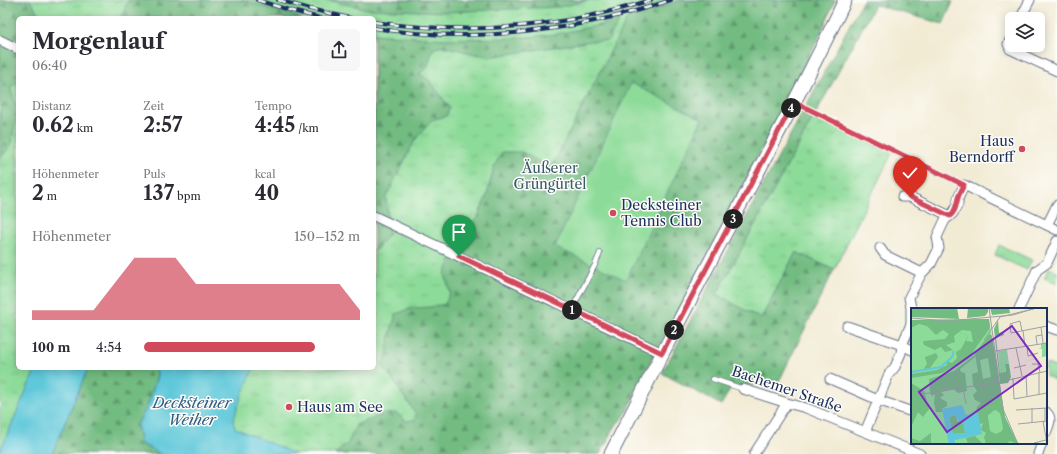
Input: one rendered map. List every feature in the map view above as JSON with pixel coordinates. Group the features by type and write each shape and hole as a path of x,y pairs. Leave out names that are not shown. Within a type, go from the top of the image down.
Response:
{"main road":[{"path":"611,454 662,353 794,102 845,0"}],"street":[{"path":"1024,12 1030,0"},
{"path":"0,40 16,48"},
{"path":"1016,52 1057,71"},
{"path":"865,432 889,374 895,367 901,354 902,345 911,324 909,297 922,273 931,264 939,248 937,237 945,220 953,213 958,204 958,199 964,185 1057,230"},
{"path":"902,197 910,197 950,216"},
{"path":"1047,225 1057,205"},
{"path":"376,217 662,353"},
{"path":"1019,308 1037,270 1047,263 1057,241"},
{"path":"880,248 885,255 922,273"},
{"path":"847,326 911,350"},
{"path":"1047,326 1057,330"},
{"path":"830,379 878,400 911,412"},
{"name":"Bachemer Straße","path":"743,389 806,408 865,432 899,450 920,454"},
{"path":"754,454 787,403"},
{"path":"1047,413 1050,415 1050,420 1047,430"},
{"path":"1038,454 1042,444"}],"lane":[{"path":"794,102 964,185"},
{"path":"572,309 595,266 600,253"},
{"name":"Bachemer Straße","path":"712,378 743,389"}],"green space":[{"name":"Äußerer Grüngürtel","path":"0,0 835,0 821,33 650,362 625,415 616,425 600,454 0,454"},
{"path":"0,0 30,0 40,16 16,16 16,84 10,87 16,106 16,121 10,147 0,158"},
{"path":"129,0 242,0 294,16 121,16"},
{"path":"327,0 589,0 559,7 446,12 367,9"},
{"path":"682,0 835,0 821,33 685,298 650,362 625,415 616,425 600,454 335,454 348,443 356,425 383,414 396,413 406,421 415,420 416,414 383,366 396,314 412,308 431,307 445,304 450,293 445,274 459,241 450,237 477,219 487,195 494,167 502,152 522,152 551,168 627,19"},
{"path":"863,0 948,0 953,2 943,24 875,5 717,294 761,319 796,252 834,270 779,381 731,388 721,405 662,373"},
{"path":"619,21 608,41 592,41 489,57 442,46 433,49 427,68 419,74 429,80 450,108 446,116 432,120 415,140 386,197 389,233 376,249 376,34 446,39 519,38 557,34"},
{"path":"631,83 702,119 626,280 555,247"},
{"path":"814,116 892,153 834,270 796,252 761,319 716,294"},
{"path":"999,245 1032,260 1027,270 995,255"},
{"path":"1049,268 1057,272 1057,283 1044,278"},
{"path":"1047,363 1057,368 1057,381 1047,376"},
{"path":"87,370 154,370 157,372 148,405 137,425 141,444 161,454 52,454"}],"water":[{"path":"35,370 87,370 52,454 0,454"},
{"name":"Decksteiner Weiher","path":"154,370 253,370 243,392 233,421 235,428 295,454 161,454 141,444 137,425 148,405 157,372"}],"railway":[{"path":"257,0 312,16"},
{"path":"278,0 341,16"},
{"path":"376,22 444,28 514,26 549,23 583,17 617,10 651,0"},
{"path":"376,28 411,33 449,35 486,35 524,32 598,20 671,0"}],"place":[{"name":"Haus Berndorff","path":"1022,149"},
{"name":"Decksteiner Tennis Club","path":"613,213"},
{"name":"Haus am See","path":"289,407"}],"route":[{"path":"459,256 662,353 794,102 964,185 958,199 958,204 950,216 910,197"}]}
